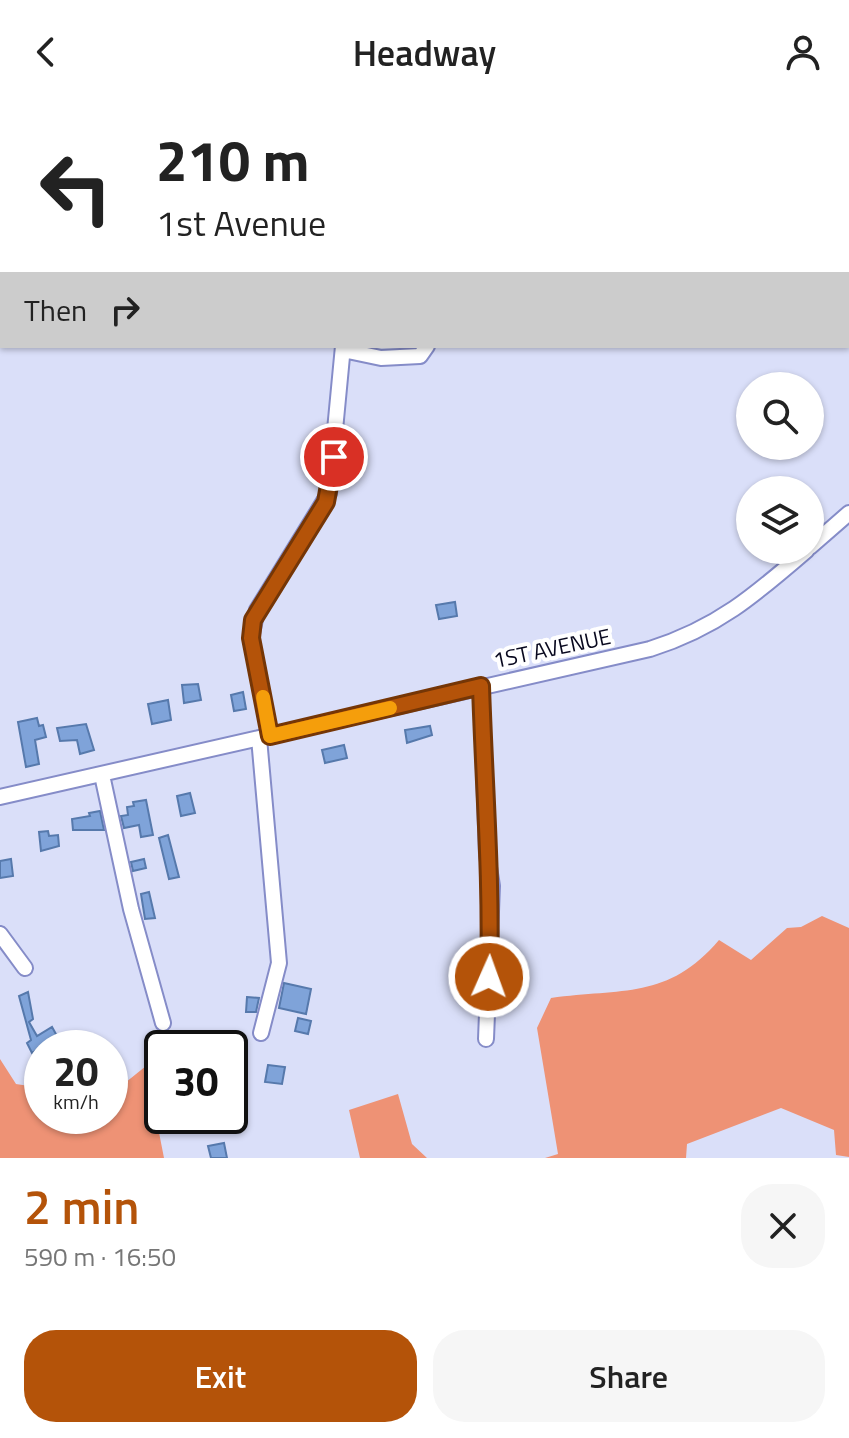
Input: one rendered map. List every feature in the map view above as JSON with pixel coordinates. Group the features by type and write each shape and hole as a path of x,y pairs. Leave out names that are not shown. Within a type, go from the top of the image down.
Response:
{"street":[{"path":"261,1033 279,963 264,737 251,628 257,610 329,493 343,348 381,358 420,356 426,348"},
{"name":"1ST AVENUE","path":"824,534 849,513"},
{"name":"1ST AVENUE","path":"0,797 650,649 686,638 748,601 790,564"},
{"path":"481,686 487,855 492,886 486,1039"},
{"path":"102,775 131,909 163,1023"},
{"path":"0,934 25,968"}],"shaded area":[{"path":"822,916 849,928 849,1157 836,1155 834,1130 781,1108 687,1144 686,1158 545,1158 558,1154 537,1028 551,998 622,991 662,982 700,959 719,940 751,960 787,928 801,927"},
{"path":"0,1059 16,1084 24,1085 24,1134 128,1134 128,1080 144,1068 144,1134 159,1134 164,1158 0,1158"},
{"path":"398,1094 412,1144 427,1158 360,1158 349,1110"}],"building":[{"path":"455,602 457,616 439,619 436,605"},
{"path":"198,684 201,700 184,703 182,685"},
{"path":"243,692 246,709 234,711 231,695"},
{"path":"168,700 171,720 152,724 148,704"},
{"path":"37,718 39,726 43,725 46,737 35,740 39,764 26,767 18,722"},
{"path":"86,724 94,750 80,754 77,740 60,741 57,728"},
{"path":"430,726 432,735 407,743 405,730"},
{"path":"344,745 347,758 325,763 322,750"},
{"path":"190,793 195,813 181,816 177,796"},
{"path":"146,800 153,835 141,837 139,825 124,828 121,816 128,815 127,807 134,806 133,802"},
{"path":"100,811 104,830 73,830 72,819"},
{"path":"48,831 49,836 58,835 59,846 41,851 39,832"},
{"path":"168,835 179,877 169,879 159,838"},
{"path":"11,859 13,876 0,878 0,861"},
{"path":"144,859 146,868 133,871 131,862"},
{"path":"149,892 155,918 145,919 141,894"},
{"path":"284,983 311,989 306,1014 279,1008"},
{"path":"28,992 33,1019 29,1022 34,1030 28,1030 19,996"},
{"path":"247,997 259,998 256,1012 246,1012"},
{"path":"298,1018 311,1021 308,1034 295,1031"},
{"path":"268,1065 285,1067 282,1084 265,1082"},
{"path":"224,1143 227,1158 211,1158 208,1146"}],"slow traffic":[{"path":"263,697 270,736 390,708"}],"route":[{"path":"334,457 326,502 257,610 251,628 270,736 481,686 487,855 492,886 489,977"}]}
